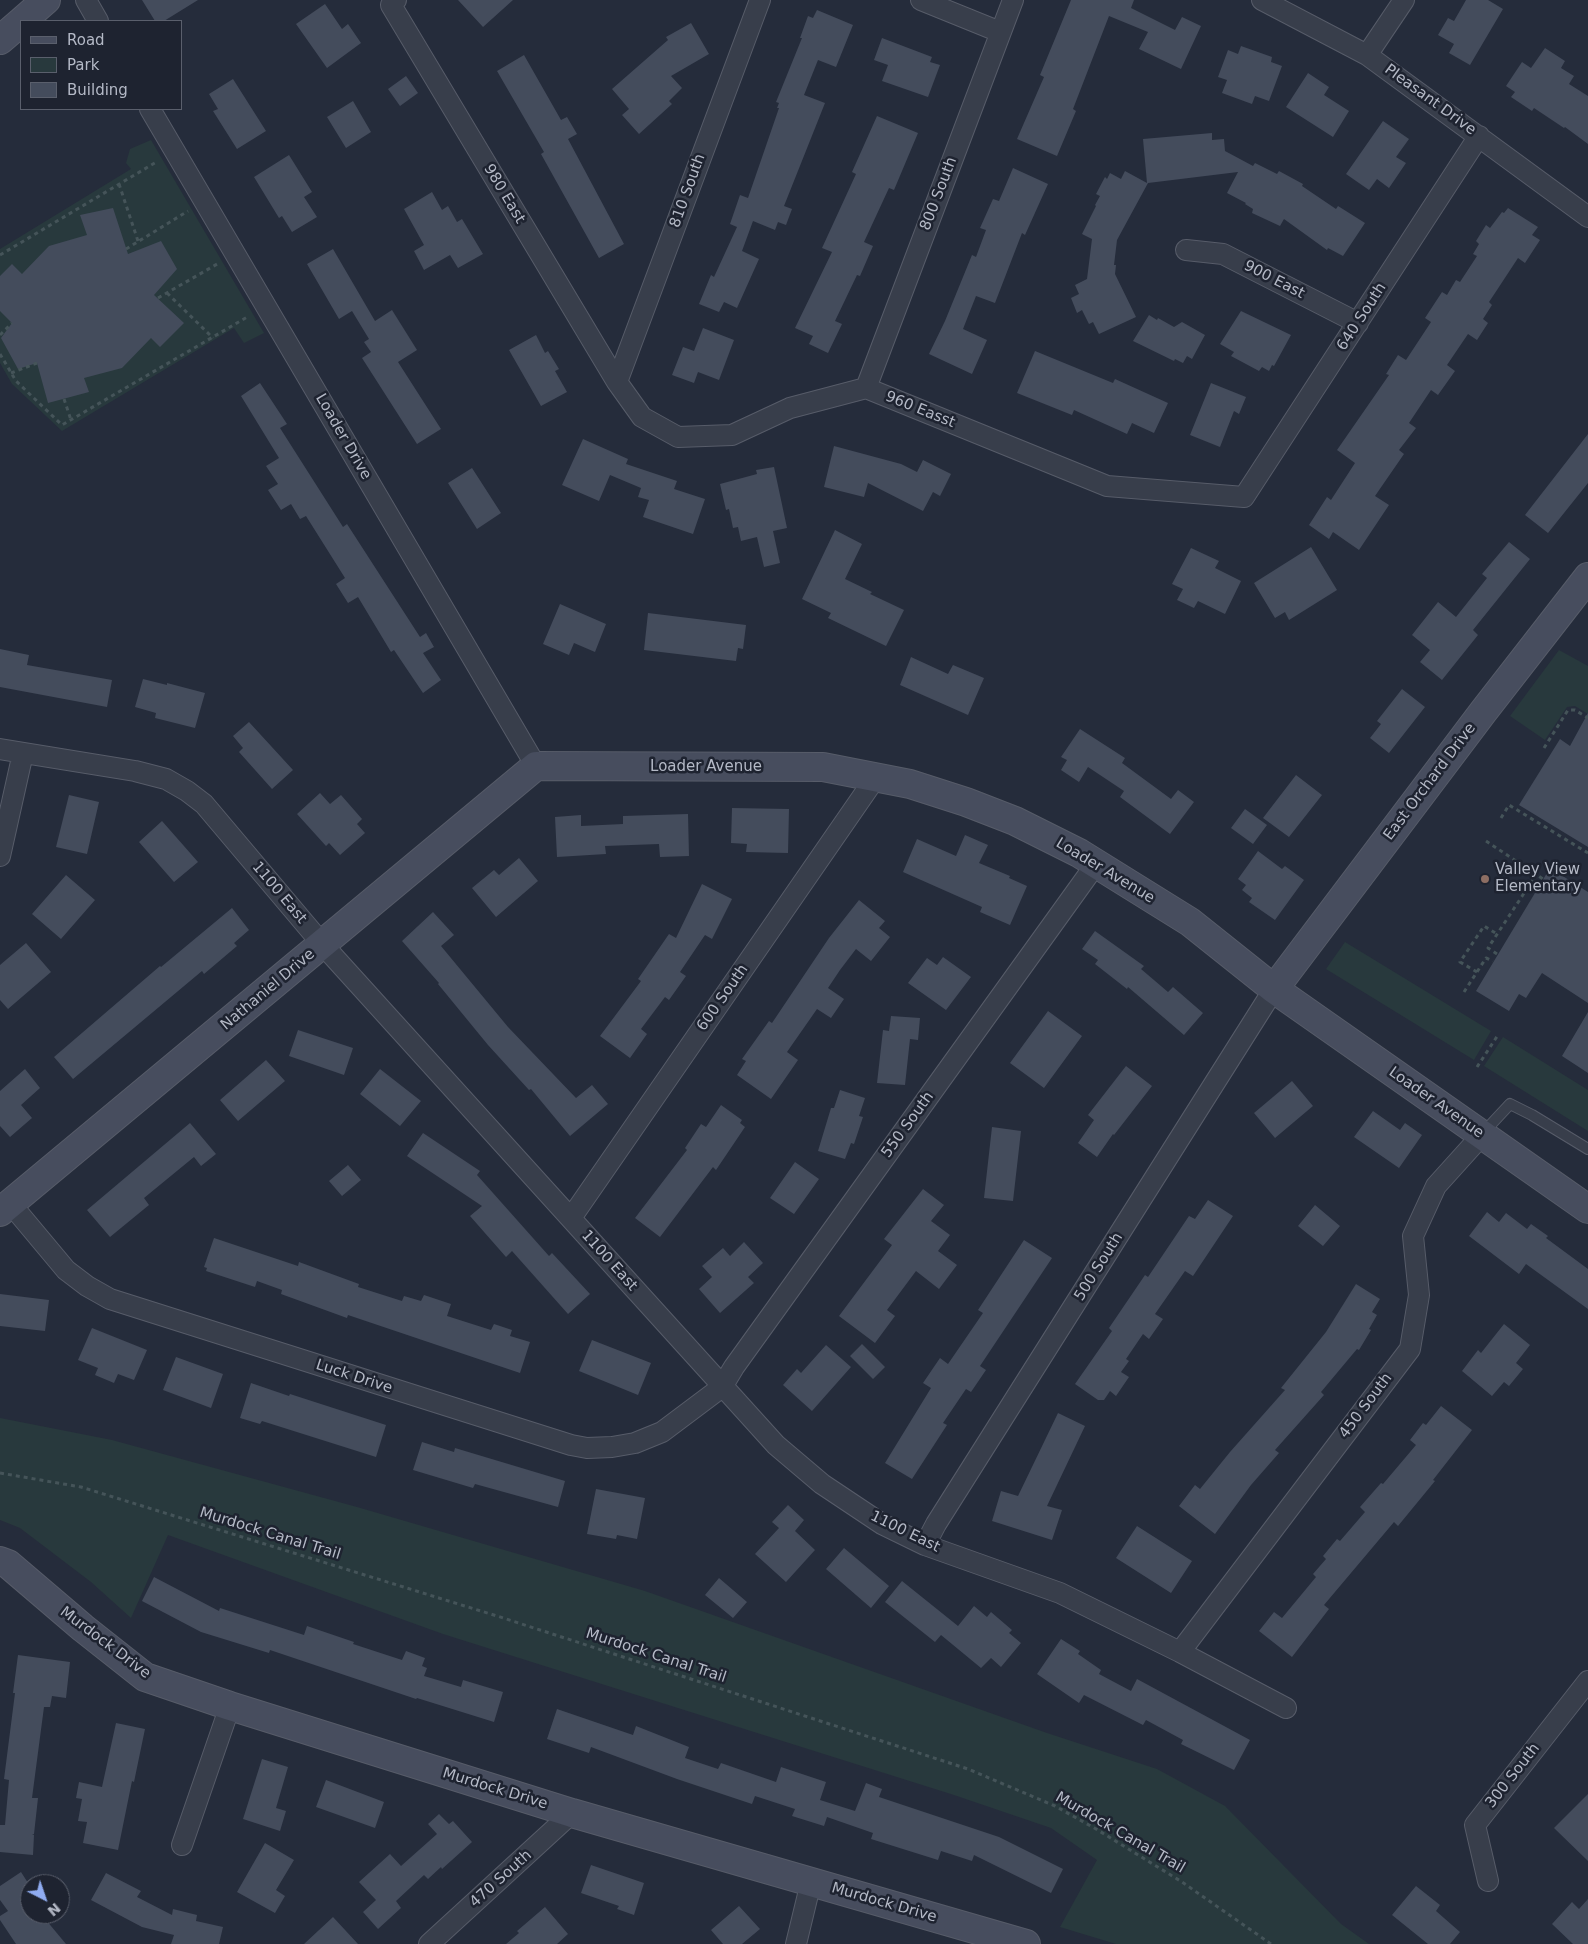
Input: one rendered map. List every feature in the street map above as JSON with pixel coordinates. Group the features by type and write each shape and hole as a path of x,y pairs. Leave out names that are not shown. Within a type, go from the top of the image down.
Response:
{"street":[{"path":"24,20 46,0"},
{"path":"86,0 97,20"},
{"name":"810 South","path":"617,382 760,0"},
{"path":"921,0 1000,32"},
{"name":"800 South","path":"866,388 1000,32 1014,0"},
{"name":"Pleasant Drive","path":"1262,0 1367,55 1588,217"},
{"path":"1367,55 1404,0"},
{"name":"980 East","path":"393,2 617,382"},
{"path":"0,40 20,24"},
{"name":"Loader Drive","path":"151,110 536,766"},
{"name":"640 South","path":"1244,497 1479,136"},
{"name":"900 East","path":"1186,250 1223,254 1358,323"},
{"name":"960 Easst","path":"617,382 642,417 678,437 732,435 790,408 866,388 1107,486 1244,497"},
{"name":"East Orchard Drive","path":"1274,989 1483,712 1588,577"},
{"name":"1100 East","path":"0,748 135,772 166,780 187,791 204,804 323,945 722,1386 776,1445 822,1484 882,1524 925,1545 1060,1593 1180,1652 1286,1708"},
{"path":"0,856 23,753"},
{"name":"Loader Avenue","path":"536,766 823,766 910,784 966,802 1014,821 1079,853 1190,922 1274,989 1588,1209"},
{"name":"Nathaniel Drive","path":"5,1208 536,766"},
{"name":"600 South","path":"571,1218 876,777"},
{"name":"550 South","path":"722,1386 1096,864"},
{"name":"500 South","path":"925,1545 941,1516 1274,989"},
{"name":"450 South","path":"1180,1652 1410,1349 1419,1295 1414,1236 1436,1186 1482,1135"},
{"name":"Luck Drive","path":"5,1208 66,1270 86,1286 110,1299 571,1445 587,1448 612,1447 635,1443 662,1432 722,1386"},
{"name":"Murdock Drive","path":"0,1561 8,1564 83,1628 146,1677 230,1706 572,1813 1026,1944"},
{"name":"300 South","path":"1488,1881 1475,1824 1588,1681"},
{"path":"182,1845 230,1706"},
{"name":"470 South","path":"429,1944 572,1813"},
{"path":"796,1944 811,1882"}],"lane":[{"path":"1482,1135 1510,1104 1532,1114 1588,1149"}],"path":[{"path":"0,255 161,159"},
{"path":"119,184 138,242"},
{"path":"126,249 191,209"},
{"path":"158,298 222,261"},
{"path":"167,293 213,338"},
{"path":"0,354 16,381 62,425 254,314"},
{"path":"0,336 12,323"},
{"path":"12,373 38,363"},
{"path":"64,399 71,420"},
{"path":"1544,748 1568,710 1575,710 1588,718"},
{"path":"1501,818 1509,805 1588,852"},
{"path":"1486,841 1543,880"},
{"path":"1497,954 1488,948 1536,874"},
{"path":"1476,972 1460,962 1484,926 1497,934"},
{"path":"1464,992 1486,958 1493,961"},
{"path":"1477,1067 1498,1035"},
{"name":"Murdock Canal Trail","path":"0,1473 81,1486 497,1616 968,1769 1055,1806 1096,1828 1182,1882 1271,1944"}],"green space":[{"path":"151,140 264,333 244,343 234,328 62,431 12,384 0,363 0,249 131,169 126,163 130,149"},
{"path":"1559,650 1588,666 1588,714 1575,706 1567,707 1545,740 1510,716"},
{"path":"1345,942 1491,1031 1474,1060 1326,969"},
{"path":"1503,1037 1588,1090 1588,1131 1484,1066"},
{"path":"0,1418 112,1440 357,1507 645,1591 1047,1733 1157,1769 1225,1806 1341,1924 1369,1944 1116,1944 1060,1927 1097,1860 1051,1828 954,1795 443,1634 168,1535 131,1618 91,1582 20,1528 0,1520"}],"building":[{"path":"142,0 198,0 166,20 154,20"},
{"path":"458,0 513,0 483,27"},
{"path":"1071,0 1134,0 1131,8 1175,30 1182,17 1201,26 1181,69 1139,49 1148,32 1109,16 1073,109 1076,111 1057,156 1017,139 1044,77 1040,75"},
{"path":"1466,0 1488,0 1503,9 1470,65 1449,53 1454,44 1438,35 1448,18 1454,21"},
{"path":"325,4 342,29 348,24 361,43 327,68 296,24"},
{"path":"817,10 853,25 836,67 818,60 804,95 825,103 784,206 792,209 786,225 778,222 775,230 753,221 742,251 759,259 737,308 724,302 719,312 699,304 711,275 714,277 737,227 730,224 740,195 748,198 779,108 777,108 779,103 776,102 802,38 800,38 808,16 813,18"},
{"path":"691,23 709,54 671,76 682,88 669,101 672,104 639,134 622,115 629,109 612,89 668,40 666,37"},
{"path":"882,38 932,57 930,62 940,65 928,97 882,81 888,65 874,60"},
{"path":"1241,46 1272,57 1271,62 1282,66 1269,101 1255,96 1252,104 1222,93 1227,80 1218,77 1228,50 1238,54"},
{"path":"1545,48 1565,61 1561,68 1574,76 1569,84 1588,96 1588,144 1534,108 1532,111 1511,97 1515,92 1506,86 1522,62 1531,68"},
{"path":"524,55 561,120 567,117 577,134 568,139 624,244 599,258 541,154 544,152 497,71"},
{"path":"1308,73 1329,87 1324,95 1349,111 1333,137 1286,107"},
{"path":"406,76 418,93 400,106 388,89"},
{"path":"233,79 266,131 237,149 213,111 218,109 209,94"},
{"path":"353,101 371,132 346,148 327,117"},
{"path":"877,116 918,133 894,190 889,188 864,242 873,246 860,276 857,275 835,321 842,324 828,353 809,344 813,336 795,328 832,252 822,248 856,174 852,172"},
{"path":"1383,121 1409,139 1396,157 1406,163 1389,188 1377,179 1369,190 1346,174"},
{"path":"1212,133 1212,140 1224,139 1225,151 1253,166 1255,163 1277,174 1279,171 1303,184 1302,186 1336,209 1338,206 1365,223 1343,256 1328,248 1327,250 1284,219 1280,226 1252,213 1253,209 1246,203 1227,193 1238,172 1148,183 1117,240 1114,265 1116,265 1115,274 1136,317 1099,334 1093,322 1089,324 1082,310 1077,313 1071,298 1079,294 1075,285 1087,279 1092,239 1082,234 1096,206 1100,196 1096,194 1105,177 1107,179 1110,173 1121,179 1125,171 1147,183 1143,139"},
{"path":"289,155 312,192 304,197 317,217 292,232 282,216 279,218 254,177"},
{"path":"1013,168 1048,184 1025,235 1022,233 995,303 976,296 963,329 987,340 972,374 929,354 945,321 972,255 976,257 986,230 980,228 993,199 999,201"},
{"path":"432,192 442,210 448,206 457,222 462,219 483,254 458,268 450,255 424,270 414,251 424,245 404,209"},
{"path":"113,208 128,254 161,241 177,269 154,295 184,323 160,347 151,338 122,368 84,378 89,392 48,403 37,363 18,369 1,338 12,323 0,311 0,276 12,264 22,274 49,246 87,235 80,215"},
{"path":"1508,208 1538,227 1532,235 1540,240 1525,263 1518,258 1489,302 1492,305 1483,319 1488,323 1477,340 1468,334 1447,365 1455,371 1438,395 1431,390 1409,423 1416,428 1399,450 1404,454 1375,496 1389,505 1359,550 1333,532 1329,539 1309,525 1327,497 1331,500 1355,463 1337,450 1389,375 1386,374 1398,355 1406,360 1431,322 1425,318 1442,292 1447,295 1456,280 1460,282 1477,256 1473,254 1479,244 1476,241 1486,225 1490,228 1502,212 1504,213"},
{"path":"333,249 375,321 392,310 417,350 398,362 441,429 417,444 362,358 371,352 364,342 369,339 352,311 339,319 307,264"},
{"path":"1241,311 1291,335 1274,366 1272,365 1269,371 1262,367 1259,371 1231,356 1234,352 1220,344"},
{"path":"1149,315 1174,327 1182,322 1205,335 1192,359 1187,356 1183,363 1175,359 1174,361 1133,341"},
{"path":"703,328 734,340 719,380 698,372 694,383 672,375 683,347 694,351"},
{"path":"536,335 545,353 548,351 559,369 555,371 567,392 541,406 509,350"},
{"path":"1035,351 1113,383 1115,379 1168,403 1154,433 1132,423 1127,434 1074,410 1072,415 1017,393"},
{"path":"260,383 287,424 280,428 343,527 347,524 420,637 426,633 434,647 423,653 441,680 423,693 394,650 391,652 358,597 348,603 336,584 345,578 306,516 300,519 291,504 281,510 268,490 278,484 266,466 279,458 241,396"},
{"path":"1211,383 1246,397 1239,414 1234,411 1220,447 1190,435"},
{"path":"1588,434 1588,483 1548,533 1525,515"},
{"path":"583,439 628,459 626,464 677,481 674,489 705,499 693,534 643,517 649,500 638,497 641,488 610,475 599,501 562,485"},
{"path":"834,446 901,464 917,472 923,460 951,474 940,496 933,492 923,511 868,483 864,497 824,487"},
{"path":"774,467 787,528 773,531 780,563 764,567 757,537 741,541 738,527 733,528 729,509 726,510 720,484 757,474 756,470"},
{"path":"472,468 501,513 477,529 448,483"},
{"path":"835,530 862,544 845,579 872,592 870,594 904,610 886,646 828,618 831,613 802,599"},
{"path":"1509,542 1530,559 1473,630 1478,635 1442,680 1420,662 1430,650 1412,635 1438,602 1456,617 1487,578 1482,574"},
{"path":"1311,547 1337,590 1289,620 1285,612 1275,618 1254,583"},
{"path":"1191,548 1219,561 1215,568 1241,581 1225,614 1198,601 1194,608 1177,600 1183,589 1172,584"},
{"path":"560,604 606,624 595,652 574,643 569,655 543,644"},
{"path":"648,613 746,625 743,649 738,648 736,661 644,650"},
{"path":"0,649 29,655 27,665 112,680 107,707 0,687"},
{"path":"911,657 948,674 953,665 984,678 968,715 900,685"},
{"path":"143,679 205,693 195,728 155,718 156,713 135,707"},
{"path":"1402,689 1425,707 1389,753 1370,738 1381,724 1377,721"},
{"path":"1588,713 1588,847 1519,805 1560,739 1570,746"},
{"path":"249,722 293,770 272,789 239,752 243,748 233,736"},
{"path":"1080,729 1125,758 1122,763 1171,799 1178,790 1194,802 1170,834 1120,797 1124,791 1088,767 1079,782 1061,770 1067,760 1061,757"},
{"path":"1296,775 1322,795 1289,837 1263,818"},
{"path":"320,793 330,804 341,795 362,819 357,824 365,833 340,855 329,843 326,846 297,814"},
{"path":"69,795 99,802 87,854 56,847"},
{"path":"732,808 789,809 788,853 746,852 747,844 731,843"},
{"path":"1245,809 1267,825 1253,844 1231,828"},
{"path":"688,814 689,856 660,857 659,844 605,846 606,854 557,857 555,817 581,815 581,826 623,824 623,816"},
{"path":"162,821 198,862 174,882 139,842"},
{"path":"965,835 988,845 979,863 1010,876 1009,878 1027,886 1010,925 980,912 982,907 903,872 917,839 956,856"},
{"path":"1258,851 1282,869 1285,866 1304,880 1275,920 1249,902 1252,898 1242,890 1246,885 1238,879"},
{"path":"519,858 538,881 496,917 472,888 494,870 499,875"},
{"path":"1550,868 1588,892 1588,1003 1542,973 1526,998 1519,994 1509,1011 1476,991"},
{"path":"66,875 95,900 61,939 32,914"},
{"path":"702,884 732,899 712,939 705,935 680,972 686,976 669,1000 665,997 641,1029 647,1034 630,1058 600,1036 641,981 638,979 669,934 676,938"},
{"path":"859,900 885,921 879,928 890,937 871,961 856,949 840,970 828,988 844,999 831,1018 817,1009 787,1052 798,1060 771,1099 737,1075 746,1061 742,1059 769,1021 772,1023 829,938"},
{"path":"232,908 249,930 234,943 237,946 204,974 202,971 73,1079 54,1057 160,966"},
{"path":"433,912 454,935 441,946 508,1027 576,1098 592,1085 608,1104 570,1136 531,1089 529,1090 488,1045 439,983 402,941"},
{"path":"1095,931 1144,966 1141,969 1168,992 1173,987 1203,1013 1184,1035 1128,987 1127,989 1095,964 1098,960 1082,949"},
{"path":"26,943 51,972 8,1009 0,1000 0,965"},
{"path":"943,957 971,977 946,1010 908,983 927,958 937,965"},
{"path":"1048,1011 1082,1036 1044,1088 1010,1063"},
{"path":"1588,1012 1588,1073 1562,1056"},
{"path":"891,1016 920,1018 918,1040 910,1039 905,1085 877,1083 883,1030 889,1031"},
{"path":"298,1030 353,1048 344,1075 289,1056"},
{"path":"266,1060 285,1081 238,1121 220,1100"},
{"path":"1126,1066 1152,1086 1097,1157 1078,1143 1094,1120 1088,1115"},
{"path":"25,1069 40,1088 21,1105 32,1118 10,1137 0,1126 0,1091"},
{"path":"380,1069 421,1101 400,1126 360,1094"},
{"path":"1292,1081 1313,1106 1275,1138 1254,1113"},
{"path":"840,1090 865,1098 859,1116 863,1117 854,1144 851,1143 845,1159 818,1151 831,1108 834,1108"},
{"path":"721,1105 742,1120 740,1123 745,1127 716,1170 713,1167 660,1237 635,1218 687,1150 685,1148 701,1124 706,1127"},
{"path":"1373,1111 1400,1130 1405,1123 1422,1135 1399,1168 1354,1137"},
{"path":"190,1123 216,1154 201,1166 194,1157 144,1198 149,1205 110,1237 87,1210"},
{"path":"992,1127 1021,1131 1013,1201 984,1198"},
{"path":"423,1133 480,1171 477,1175 549,1256 552,1253 590,1294 568,1314 512,1251 506,1257 470,1216 482,1206 407,1156"},
{"path":"795,1162 819,1179 794,1214 770,1198"},
{"path":"348,1165 361,1180 342,1196 329,1181"},
{"path":"923,1189 944,1205 931,1221 950,1235 938,1251 957,1265 939,1289 916,1271 887,1310 895,1316 875,1343 839,1316 892,1245 884,1239"},
{"path":"1208,1200 1233,1216 1193,1276 1185,1271 1155,1314 1163,1319 1149,1339 1143,1334 1126,1359 1129,1361 1121,1372 1129,1377 1116,1396 1110,1391 1104,1400 1098,1400 1075,1384 1112,1331 1109,1328 1145,1275 1148,1277 1189,1216 1195,1219"},
{"path":"1315,1205 1340,1226 1323,1246 1298,1226"},
{"path":"1487,1212 1499,1222 1506,1213 1527,1229 1531,1224 1548,1236 1546,1238 1588,1269 1588,1309 1526,1264 1519,1274 1469,1236"},
{"path":"214,1238 298,1266 299,1262 359,1284 358,1287 402,1301 404,1296 421,1301 424,1295 451,1304 447,1316 491,1330 494,1324 512,1330 510,1336 530,1342 520,1373 348,1315 347,1318 281,1294 282,1290 257,1281 255,1287 206,1271 207,1268 204,1267"},
{"path":"1024,1240 1052,1258 980,1366 986,1370 971,1392 966,1389 943,1423 947,1425 912,1479 885,1463 931,1388 923,1383 940,1358 948,1364 983,1313 978,1310"},
{"path":"744,1242 763,1263 748,1277 754,1283 720,1313 699,1289 712,1277 702,1266 723,1248 730,1256"},
{"path":"1356,1284 1380,1299 1372,1312 1377,1315 1369,1329 1371,1330 1359,1350 1357,1349 1321,1392 1324,1395 1275,1450 1279,1453 1251,1485 1215,1534 1179,1506 1195,1485 1200,1489 1285,1390 1281,1388 1326,1332"},
{"path":"0,1294 49,1300 45,1331 0,1326"},
{"path":"1504,1324 1530,1345 1516,1363 1523,1369 1509,1386 1504,1382 1492,1396 1462,1371 1478,1350 1481,1353"},
{"path":"92,1328 147,1350 134,1380 118,1374 114,1383 95,1375 98,1368 78,1360"},
{"path":"592,1340 651,1363 638,1395 579,1371"},
{"path":"862,1344 885,1367 873,1379 850,1356"},
{"path":"826,1345 851,1367 812,1411 783,1385 797,1369 801,1373"},
{"path":"176,1357 223,1374 211,1408 163,1390"},
{"path":"251,1383 386,1425 376,1457 262,1421 260,1424 240,1418"},
{"path":"1441,1406 1472,1430 1433,1480 1435,1481 1398,1526 1394,1522 1324,1605 1329,1609 1292,1657 1259,1631 1274,1612 1282,1618 1316,1577 1313,1574 1326,1559 1323,1556 1337,1539 1340,1541 1365,1512 1360,1507 1381,1483 1383,1484 1416,1445 1410,1440 1423,1423 1426,1425"},
{"path":"1058,1413 1085,1426 1047,1506 1062,1510 1052,1540 992,1521 1001,1491 1018,1496"},
{"path":"422,1442 454,1452 455,1448 565,1481 558,1507 475,1484 473,1488 413,1470"},
{"path":"596,1489 645,1498 637,1539 617,1535 616,1539 587,1534"},
{"path":"788,1505 804,1520 795,1531 815,1550 786,1582 755,1554 779,1528 772,1522"},
{"path":"1137,1526 1192,1561 1171,1593 1116,1558"},
{"path":"844,1548 889,1586 871,1608 826,1569"},
{"path":"154,1577 219,1611 220,1608 304,1635 307,1626 402,1660 406,1651 425,1658 422,1666 427,1668 424,1676 461,1687 463,1680 503,1692 494,1722 416,1699 270,1650 269,1653 201,1632 142,1601"},
{"path":"719,1578 747,1602 733,1618 705,1595"},
{"path":"902,1581 958,1626 974,1606 987,1617 991,1612 1012,1630 1009,1633 1021,1643 1001,1667 991,1658 981,1668 941,1635 935,1642 885,1602"},
{"path":"1061,1639 1080,1651 1078,1654 1101,1670 1099,1674 1131,1691 1137,1679 1250,1740 1234,1770 1181,1744 1183,1740 1146,1720 1143,1725 1084,1695 1079,1703 1037,1674"},
{"path":"18,1655 70,1662 66,1698 52,1696 50,1707 44,1707 32,1798 38,1798 34,1834 32,1834 34,1835 33,1855 0,1852 0,1825 5,1825 9,1780 4,1779"},
{"path":"557,1709 633,1735 636,1726 689,1747 685,1758 718,1769 721,1763 776,1782 781,1767 826,1782 820,1800 855,1811 866,1783 882,1789 879,1797 999,1837 1063,1869 1051,1893 974,1855 972,1861 941,1851 938,1860 871,1839 873,1833 827,1817 824,1826 792,1816 795,1809 755,1796 752,1804 591,1747 589,1753 547,1739"},
{"path":"116,1723 145,1729 118,1850 83,1843 87,1822 78,1821 82,1799 76,1798 79,1782 102,1787"},
{"path":"262,1759 288,1767 276,1808 286,1811 280,1831 243,1819"},
{"path":"326,1780 384,1802 375,1828 316,1807"},
{"path":"1588,1794 1588,1861 1554,1828"},
{"path":"439,1814 449,1824 453,1821 472,1842 428,1879 424,1875 396,1901 401,1908 378,1929 363,1912 376,1900 359,1882 390,1854 401,1866 437,1834 428,1824"},
{"path":"265,1843 294,1860 276,1890 285,1896 275,1913 237,1892"},
{"path":"591,1865 644,1883 634,1915 617,1909 619,1906 581,1893"},
{"path":"21,1872 20,1924 49,1924 66,1944 16,1944 0,1920 0,1916 8,1911 0,1900 0,1886"},
{"path":"106,1873 141,1891 137,1897 172,1915 173,1909 197,1915 196,1921 223,1927 219,1944 171,1944 174,1935 142,1927 91,1900"},
{"path":"1416,1886 1440,1905 1436,1911 1460,1932 1450,1944 1428,1944 1392,1915"},
{"path":"1588,1899 1588,1944 1573,1944 1552,1924 1572,1902 1579,1909"},
{"path":"739,1906 760,1929 742,1944 723,1944 711,1930"},
{"path":"545,1907 568,1934 557,1944 506,1944 519,1933 517,1931"},
{"path":"333,1917 358,1944 304,1944"}],"place":[{"name":"Valley View Elementary","path":"1485,879"}]}
